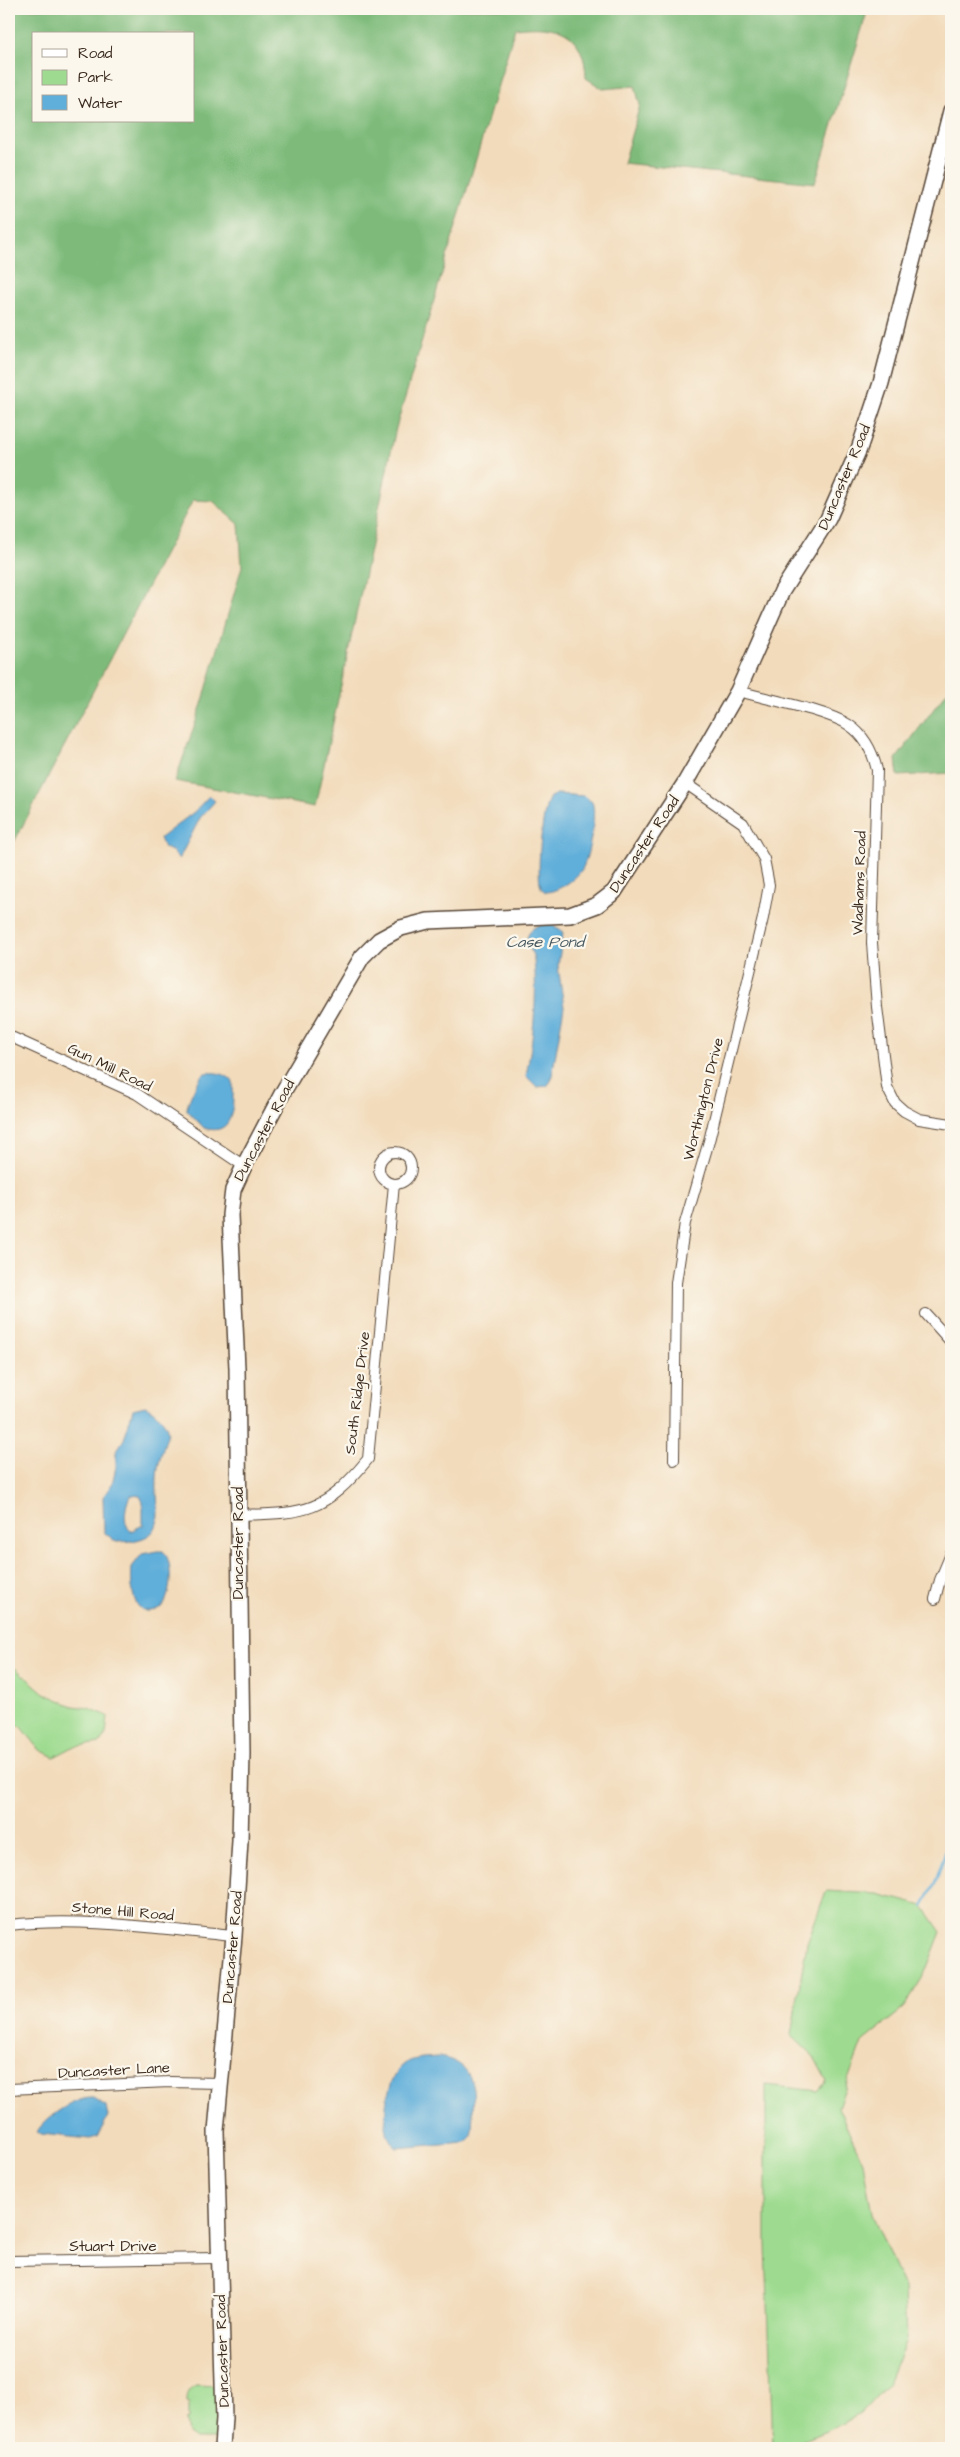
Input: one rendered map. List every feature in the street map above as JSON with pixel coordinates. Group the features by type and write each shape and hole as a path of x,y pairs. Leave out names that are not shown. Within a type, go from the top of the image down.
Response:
{"street":[{"name":"Duncaster Road","path":"222,2448 224,2418 218,2258 216,2130 234,1936 240,1841 242,1753 237,1368 230,1215 233,1190 283,1092 362,957 378,940 402,928 428,920 570,915 596,905 614,892 685,782 738,691 782,591 828,519 859,449 881,383 951,111"},
{"name":"Wadhams Road","path":"738,691 839,720 860,735 872,752 877,770 872,942 886,1088 895,1103 904,1111 919,1119 951,1124"},
{"name":"Worthington Drive","path":"674,1460 676,1283 685,1223 709,1141 763,918 769,885 764,859 743,823 685,782"},
{"name":"Gun Mill Road","path":"9,1036 137,1094 244,1166"},
{"name":"South Ridge Drive","path":"238,1515 296,1513 328,1501 353,1478 368,1459 394,1184"},
{"path":"926,1314 951,1342"},
{"path":"935,1599 940,1580 951,1554"},
{"name":"Stone Hill Road","path":"9,1925 48,1921 88,1921 234,1936"},
{"name":"Duncaster Lane","path":"9,2090 170,2082 220,2083"},
{"name":"Stuart Drive","path":"9,2261 218,2258"}],"green space":[{"path":"9,9 868,9 815,183 623,163 640,105 635,86 603,89 586,78 580,50 574,40 566,34 555,29 543,27 515,28 396,428 315,807 175,781 202,704 242,566 239,524 213,501 193,500 11,848 9,847"},
{"path":"951,686 951,773 898,776 896,759"},
{"path":"9,1663 44,1693 73,1706 89,1708 108,1716 106,1734 100,1743 73,1747 54,1757 40,1750 21,1726 9,1726"},
{"path":"826,1891 878,1894 923,1906 941,1932 924,1975 903,2009 862,2042 838,2107 863,2162 872,2214 904,2288 906,2340 888,2384 860,2414 836,2427 796,2443 773,2448 766,2244 766,2085 818,2091 827,2081 814,2057 791,2035 807,1943"},
{"path":"196,2385 216,2386 218,2435 215,2439 195,2439 188,2434 186,2420 189,2419 189,2404 186,2403 186,2397 189,2390"}],"water":[{"path":"557,794 584,796 592,802 594,815 592,833 582,870 562,887 546,892 542,889 540,880 541,841 547,803 550,797"},
{"path":"209,796 215,801 200,818 179,859 172,851 164,848 160,838 194,812"},
{"name":"Case Pond","path":"551,925 560,929 563,933 558,966 564,1007 551,1081 547,1086 537,1087 526,1076 533,1033 535,1003 534,960 527,938 533,928"},
{"path":"205,1073 220,1074 228,1077 233,1082 230,1116 222,1128 214,1130 204,1128 187,1110 193,1091"},
{"path":"145,1406 149,1408 162,1420 168,1432 157,1472 157,1524 146,1537 134,1541 116,1542 104,1532 103,1497 112,1484 116,1467 116,1452 124,1439 133,1409","holes":["131,1495 140,1496 143,1502 143,1525 131,1531 125,1519 127,1503"]},
{"path":"163,1551 169,1563 168,1594 163,1606 153,1611 145,1611 139,1607 133,1593 132,1567 142,1554"},
{"path":"438,2057 459,2064 469,2076 474,2103 470,2138 465,2142 397,2148 387,2132 386,2108 391,2084 401,2067 409,2061"},
{"path":"93,2098 106,2106 108,2117 97,2137 90,2139 37,2132 54,2114 70,2104"}],"waterway":[{"path":"923,1906 935,1884 951,1836"},
{"path":"796,2443 796,2448"}]}
